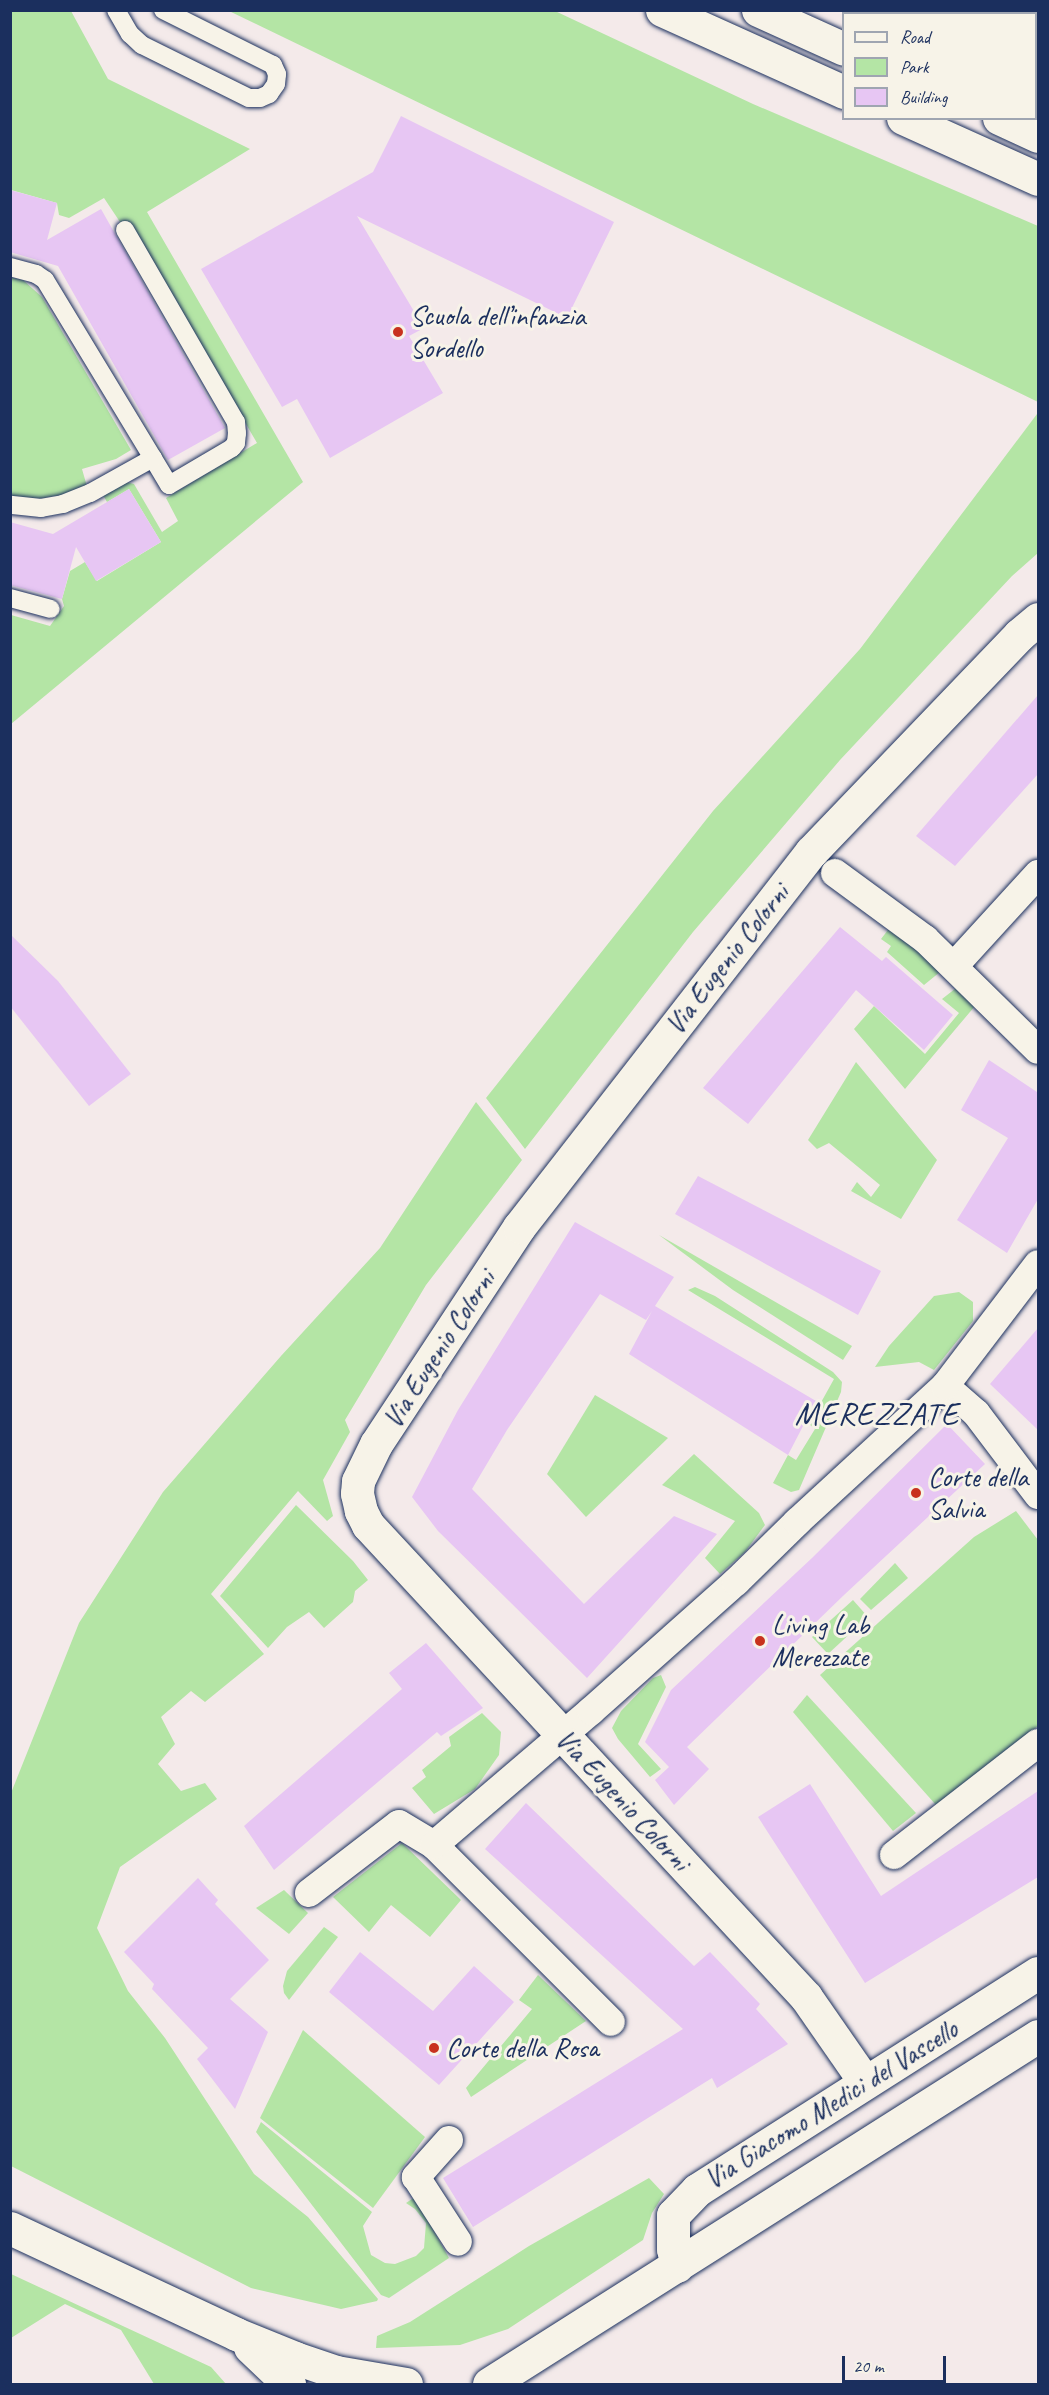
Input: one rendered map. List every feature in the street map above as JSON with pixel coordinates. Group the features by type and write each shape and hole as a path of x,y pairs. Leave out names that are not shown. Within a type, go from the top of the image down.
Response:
{"street":[{"path":"662,10 842,92"},
{"path":"758,10 842,49"},
{"path":"907,120 1038,179"},
{"path":"1003,120 1038,136"},
{"name":"Via Eugenio Colorni","path":"865,2082 806,1997 368,1525 357,1493 363,1468 519,1227 810,852 1019,635 1038,619"},
{"path":"836,873 925,939 1038,1050"},
{"path":"954,966 1038,874"},
{"path":"434,1845 736,1582 797,1522 945,1386 1038,1264"},
{"path":"945,1386 975,1413 1038,1495"},
{"path":"894,1855 1038,1743"},
{"path":"309,1893 399,1824 434,1845 611,2022"},
{"name":"Via Giacomo Medici del Vascello","path":"677,2266 673,2250 673,2215 687,2198 1038,1973"},
{"name":"Via Giacomo Medici del Vascello","path":"489,2385 1038,2036"},
{"path":"449,2140 416,2177 458,2242"},
{"path":"10,2228 236,2334 319,2367 406,2385"},
{"path":"236,2334 289,2385"}],"lane":[{"path":"116,10 130,34 142,45 249,98 260,98 269,94 276,84 277,74 273,65 163,10"},
{"path":"10,267 36,274 45,280 169,485 232,448 236,443 236,422 124,230"},
{"path":"10,505 41,508 63,504 90,493 153,458"},
{"path":"10,598 51,609"}],"green space":[{"path":"11,11 71,11 108,79 250,149 147,212 303,482 11,724 11,615 50,626 64,606 62,599 70,571 85,562 97,581 161,542 129,489 107,502 103,495 126,482 134,484 162,532 178,521 166,498 257,443 130,224 122,225 104,198 69,218 59,215 57,203 11,190"},
{"path":"229,11 555,11 753,104 1038,226 1038,402"},
{"path":"10,277 23,280 42,297 131,450 116,459 82,469 88,490 39,499 11,496"},
{"path":"1037,414 1038,553 1012,576 840,760 693,932 525,1149 486,1098 713,811 860,649"},
{"path":"891,926 940,972 924,985 887,952 891,946 881,939"},
{"path":"960,985 975,1006 905,1089 854,1029 874,1006 925,1054 959,1013 942,999"},
{"path":"856,1062 937,1160 901,1219 851,1191 857,1182 871,1197 880,1185 829,1143 817,1149 808,1140"},
{"path":"476,1102 522,1160 426,1285 345,1420 350,1432 323,1480 333,1516 327,1521 298,1491 211,1594 264,1654 205,1702 191,1691 161,1717 175,1744 158,1764 181,1791 205,1783 217,1799 120,1867 97,1928 128,1991 165,2038 254,2174 308,2217 378,2299 341,2309 251,2288 11,2166 11,1793 79,1623 163,1492 281,1356 380,1248"},
{"path":"659,1235 852,1346 843,1360 733,1290"},
{"path":"695,1287 715,1296 833,1372 842,1382 841,1392 799,1490 791,1492 773,1483 788,1455 796,1460 815,1429 809,1424 834,1379 688,1290"},
{"path":"959,1292 973,1302 973,1321 934,1370 919,1362 875,1367 889,1346 934,1296"},
{"path":"595,1395 668,1438 586,1517 547,1474"},
{"path":"694,1454 759,1513 765,1525 745,1552 720,1574 705,1558 735,1521 662,1485"},
{"path":"296,1505 353,1561 368,1580 355,1591 353,1602 324,1628 309,1612 287,1627 268,1648 220,1596"},
{"path":"1016,1511 1038,1540 1038,1726 936,1805 820,1675 974,1537"},
{"path":"895,1563 908,1578 871,1610 860,1599"},
{"path":"853,1600 868,1617 828,1654 812,1637"},
{"path":"661,1675 666,1687 638,1744 661,1769 650,1777 618,1739 612,1728 621,1711 653,1678"},
{"path":"807,1695 916,1813 893,1831 793,1712"},
{"path":"482,1713 501,1732 499,1755 475,1789 434,1814 412,1788 426,1777 422,1770 451,1746 449,1737"},
{"path":"402,1843 461,1900 430,1937 391,1905 369,1932 333,1897"},
{"path":"284,1890 308,1913 289,1934 256,1908"},
{"path":"324,1927 338,1937 289,2000 284,1993 283,1986 287,1971"},
{"path":"538,1975 586,2021 471,2097 466,2088 532,2009 519,2000"},
{"path":"303,2030 425,2137 373,2208 260,2118"},
{"path":"261,2122 372,2212 363,2226 371,2255 385,2263 395,2264 416,2256 424,2248 426,2223 415,2209 406,2203 415,2197 449,2258 389,2298 381,2295 256,2132"},
{"path":"649,2178 664,2194 652,2213 643,2240 508,2329 460,2345 376,2348 377,2336 410,2322 529,2246"},
{"path":"11,2274 211,2367 226,2384 154,2384 121,2330 65,2304 11,2338"}],"building":[{"path":"401,116 614,222 567,318 357,216 424,328 409,336 443,393 330,458 297,399 282,407 201,269 373,172"},
{"path":"10,190 57,203 47,240 101,209 225,428 168,460 58,266 10,252"},
{"path":"129,489 161,542 96,581 76,547 62,599 10,585 10,522 53,534"},
{"path":"1038,695 1038,774 955,866 916,836"},
{"path":"840,927 882,961 886,957 953,1015 924,1050 856,990 748,1124 703,1088"},
{"path":"10,934 58,981 131,1074 89,1106 10,1006"},
{"path":"989,1060 1037,1092 1038,1089 1038,1199 1007,1253 957,1220 1008,1138 961,1110"},
{"path":"698,1176 881,1271 858,1315 675,1214"},
{"path":"575,1222 674,1277 655,1306 816,1401 788,1455 629,1354 652,1311 646,1320 600,1294 507,1430 472,1489 584,1604 674,1516 717,1534 587,1678 438,1531 412,1497 458,1410"},
{"path":"1038,1328 1038,1430 990,1384"},
{"path":"947,1424 985,1464 844,1595 687,1747 709,1769 674,1805 655,1780 669,1767 645,1742 671,1690 812,1558"},
{"path":"426,1643 483,1708 441,1736 437,1732 274,1870 244,1826 402,1689 389,1673"},
{"path":"810,1784 881,1896 1038,1791 1038,1877 865,1983 758,1817"},
{"path":"526,1803 694,1966 710,1952 760,2004 756,2009 788,2044 717,2088 712,2078 473,2227 443,2178 683,2029 485,1849"},
{"path":"198,1878 218,1900 215,1904 269,1960 230,1999 268,2032 235,2109 197,2059 208,2048 152,1989 154,1984 124,1952"},
{"name":"Corte della Rosa","path":"360,1952 433,2011 474,1966 514,2002 439,2085 329,1992"}],"place":[{"name":"Scuola dell’infanzia Sordello","path":"398,332"},
{"name":"Corte della Salvia","path":"916,1493"},
{"name":"Living Lab Merezzate","path":"760,1641"},
{"name":"Corte della Rosa","path":"434,2048"}],"district":[{"name":"MEREZZATE","path":"877,1414"}]}
